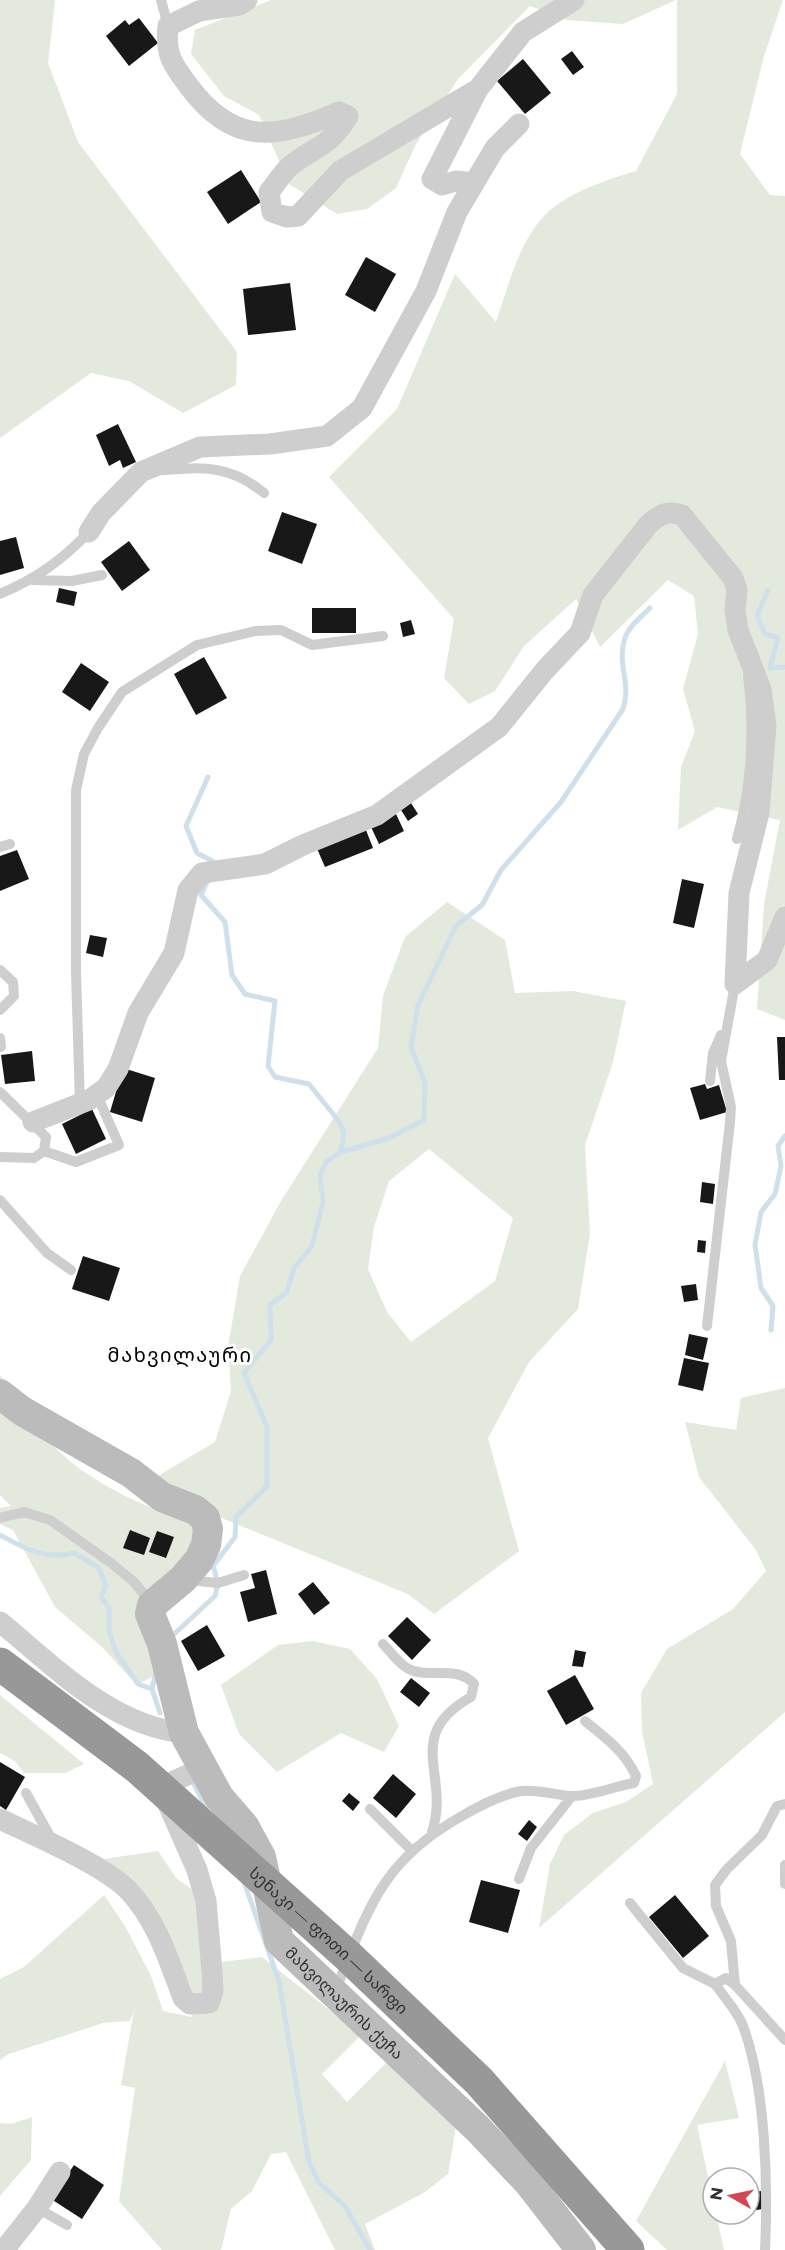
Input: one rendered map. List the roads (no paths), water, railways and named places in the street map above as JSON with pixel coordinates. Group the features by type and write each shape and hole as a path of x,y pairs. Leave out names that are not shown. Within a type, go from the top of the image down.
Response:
{"highway":[{"name":"სენაკი — ფოთი — სარფი","path":"0,1664 137,1767 348,1956 479,2081 628,2250"}],"street":[{"path":"247,0 239,5 199,11 168,26 166,45 176,69 194,94 218,118 236,128 257,132 288,132 339,112 348,116 337,134 318,150 292,164 269,192 272,212 287,217 298,216 340,171 478,89"},
{"path":"474,183 456,181 442,185 432,179 478,89 523,32 574,0"},
{"path":"89,532 101,513 141,472 200,447 270,444 327,436 362,408 426,291 457,212 495,148 519,124"},
{"path":"33,1122 89,1099 106,1088 118,1069 138,1013 174,954 188,890 193,880 210,871 240,870 265,864 303,845 377,815 499,727 545,670 580,633 593,595 659,515 670,511 682,514 733,578 737,590 735,610 743,642 761,689 766,726 759,813 739,893 735,984"},
{"path":"735,984 767,960 785,917"},
{"path":"0,1394 16,1407 131,1473 162,1497 195,1510 205,1518 208,1529 206,1545 183,1579 152,1605"},
{"name":"მახვილაურის ქუჩა","path":"152,1605 150,1614 162,1644 184,1733 191,1773 219,1797 244,1826 261,1857 279,1941 477,2128 530,2183 581,2250"},
{"path":"0,1622 97,1700 150,1727 184,1733"},
{"path":"0,1819 110,1876 129,1891 160,1939 183,1998 190,2004 209,2002 213,1991 206,1901 198,1870 164,1794 167,1784 191,1773"},
{"path":"4,2250 37,2208 60,2172"}],"lane":[{"path":"161,0 168,26"},
{"path":"141,472 205,467 245,477 264,493"},
{"path":"0,594 33,580 69,553 89,532"},
{"path":"33,580 72,581 102,575"},
{"path":"44,1151 76,1162 119,1144 89,1099 76,996 76,790 84,754 98,728 122,692 197,645 255,631 281,630 312,645 383,636"},
{"path":"737,839 750,777 753,727 743,642"},
{"path":"0,970 13,982 14,996 0,1010"},
{"path":"706,1326 731,1107 721,1061 735,984"},
{"path":"711,1081 713,1053 730,1016"},
{"path":"0,1092 46,1137 44,1151 34,1158 0,1157"},
{"path":"0,1200 47,1253 71,1270"},
{"path":"0,1518 24,1512 50,1520 127,1575 152,1605"},
{"path":"183,1579 218,1583 244,1575"},
{"path":"383,1644 406,1667 419,1671 453,1673 469,1678 474,1684 471,1697 453,1707 436,1729 432,1746 438,1804 432,1832"},
{"path":"335,1993 377,1891 411,1850 432,1832 486,1802 521,1791 549,1791 572,1796 634,1783 636,1776 630,1764 609,1739 585,1720"},
{"path":"26,1792 56,1847"},
{"path":"519,1879 531,1848 572,1796"},
{"path":"735,1985 731,1941 716,1906 715,1885 727,1869 762,1835 777,1806 785,1804"},
{"path":"370,1809 411,1850"},
{"path":"785,1865 785,1884"},
{"path":"630,1903 683,1968 715,1984 743,2025 758,2093 768,2199 765,2250"},
{"path":"715,1984 726,1978 735,1985 785,2040"},
{"path":"37,2208 67,2225"}],"waterway":[{"path":"768,590 757,616 765,634 778,638 770,668 785,667"},
{"path":"171,1637 215,1596 218,1583 213,1566 235,1537 236,1517 267,1486 267,1427 244,1373 271,1340 270,1305 287,1292 294,1268 312,1246 323,1202 320,1175 327,1161 341,1152 389,1138 424,1120 425,1083 411,1047 418,1005 456,926 482,905 501,870 561,802 623,709 626,691 622,656 625,638 632,626 650,608"},
{"path":"208,777 186,826 197,853 216,863 216,866"},
{"path":"207,882 201,895 225,922 232,975 245,994 275,1001 268,1066 275,1077 309,1084 338,1120 344,1132 341,1152"},
{"path":"771,1330 773,1306 761,1288 755,1245 761,1212 775,1194 781,1166 778,1146 785,1136"},
{"path":"0,1535 36,1552 54,1555 74,1553 98,1567 106,1585 101,1597 109,1608 109,1631 116,1652 138,1684 152,1689"},
{"path":"156,1671 152,1689 160,1713"},
{"path":"191,1778 208,1812"},
{"path":"244,1882 279,1981 309,2162 319,2183 345,2206 370,2250"}],"district":[{"name":"მახვილაური","path":"180,1355"}]}
